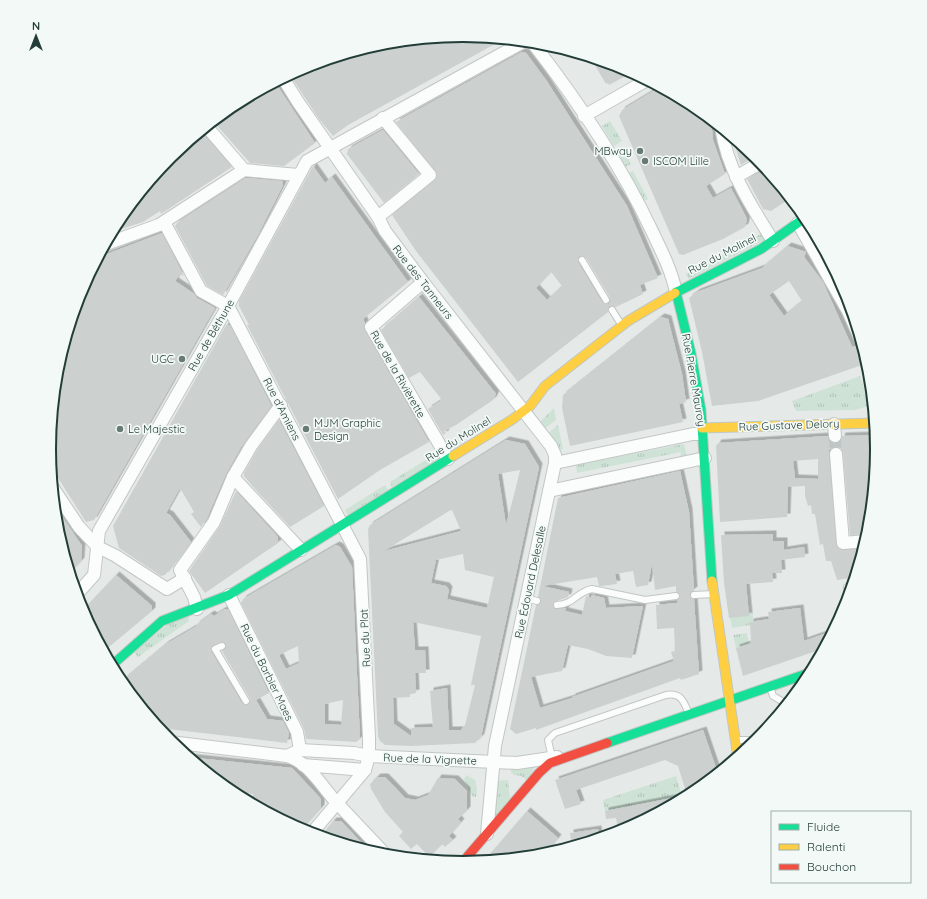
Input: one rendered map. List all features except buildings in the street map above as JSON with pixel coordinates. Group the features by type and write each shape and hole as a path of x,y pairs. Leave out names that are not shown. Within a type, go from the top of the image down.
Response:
{"street":[{"name":"Rue de Béthune","path":"98,547 100,531 228,306 298,175 307,161 517,45"},
{"name":"Rue Pierre Mauroy","path":"537,49 584,116 635,195 672,272 693,361 700,431 705,458 713,594 737,751"},
{"name":"Rue des Tanneurs","path":"286,83 378,217 385,231 423,282 525,411"},
{"path":"584,116 642,83"},
{"path":"378,217 430,175 384,118"},
{"path":"210,130 244,170"},
{"path":"723,135 726,153 736,177 773,241"},
{"path":"736,177 756,165"},
{"path":"114,241 164,222 244,170 298,175"},
{"name":"Rue du Molinel","path":"116,661 162,621 171,616 216,602 229,595 525,411 532,404 542,388 622,325 676,292 749,256 801,221"},
{"path":"164,222 201,291 228,306"},
{"path":"811,238 841,298"},
{"name":"Rue de la Rivièrette","path":"423,282 369,328 448,459"},
{"name":"Rue d'Amiens","path":"228,306 343,525"},
{"path":"197,609 194,597 180,570 182,564 214,522 234,477 251,446 281,405"},
{"path":"525,411 552,449 555,463"},
{"name":"Rue Gustave Delory","path":"555,463 693,434 700,431 870,423"},
{"path":"834,424 835,436"},
{"path":"836,454 844,544 860,541"},
{"path":"549,490 705,458"},
{"name":"Rue Édouard Delesalle","path":"488,834 492,761 532,600 549,490 555,463"},
{"path":"234,477 301,550"},
{"path":"58,496 79,527 98,547 116,556 167,590 185,578"},
{"name":"Rue du Plat","path":"343,525 357,550 361,566 369,737 369,756 366,770"},
{"path":"81,589 94,575 98,547"},
{"name":"Rue du Barbier Maes","path":"229,595 245,635 296,732 300,750"},
{"path":"467,857 546,766 572,754 802,675"},
{"path":"181,743 287,756 296,759 379,848"},
{"path":"287,756 300,750"},
{"name":"Rue de la Vignette","path":"300,750 354,753 369,756 517,763 572,754"},
{"path":"303,765 366,770"},
{"path":"315,829 366,770"}],"lane":[{"path":"582,260 606,300"},
{"path":"612,310 622,325"},
{"path":"556,605 571,602 585,591 592,590 645,600 676,596"},
{"path":"694,595 713,594"},
{"path":"222,646 215,649 246,701"},
{"path":"770,687 773,696 780,701 784,701"},
{"path":"552,758 548,740 555,733 666,695 679,695 690,714"},
{"path":"736,740 750,740"}],"green space":[{"path":"610,121 622,141 614,146 602,126"},
{"path":"624,150 631,164 625,167 618,153"},
{"path":"633,171 648,199 644,201 629,173"},
{"path":"764,232 764,240 689,279 686,274"},
{"path":"860,376 869,405 856,410 796,411 792,401"},
{"path":"554,408 556,420 544,429 539,423"},
{"path":"558,425 563,449 560,450 547,434"},
{"path":"684,444 687,458 680,459 681,452 577,473 576,465"},
{"path":"434,455 436,460 392,487 390,482"},
{"path":"385,485 388,490 348,515 345,510"},
{"path":"753,612 753,622 750,622 750,625 732,628 730,617"},
{"path":"188,615 189,621 138,657 134,652 167,625"},
{"path":"747,633 749,644 736,648 733,635"},
{"path":"536,764 528,781 521,776 514,775 511,772 511,766"},
{"path":"466,775 475,780 477,789 476,797 472,796 464,779"},
{"path":"676,776 681,793 674,797 605,811 603,800"},
{"path":"508,780 510,798 495,819 497,781"}],"tunnel":[{"path":"835,436 836,454"}],"traffic: fast":[{"path":"675,293 761,249 801,221"},
{"path":"676,292 691,353 701,410 712,581"},
{"path":"116,661 162,621 229,595 453,456"},
{"path":"607,743 802,675"}],"traffic: slow":[{"path":"453,456 513,419 530,406 545,386 628,321 675,293"},
{"path":"702,428 870,423"},
{"path":"712,581 737,751"}],"traffic: jam":[{"path":"467,857 539,773 550,763 607,743"}],"place":[{"name":"MBway","path":"640,151"},
{"name":"ISCOM Lille","path":"645,161"},
{"name":"UGC","path":"182,359"},
{"name":"Le Majestic","path":"120,429"},
{"name":"MJM Graphic Design","path":"306,429"}]}
